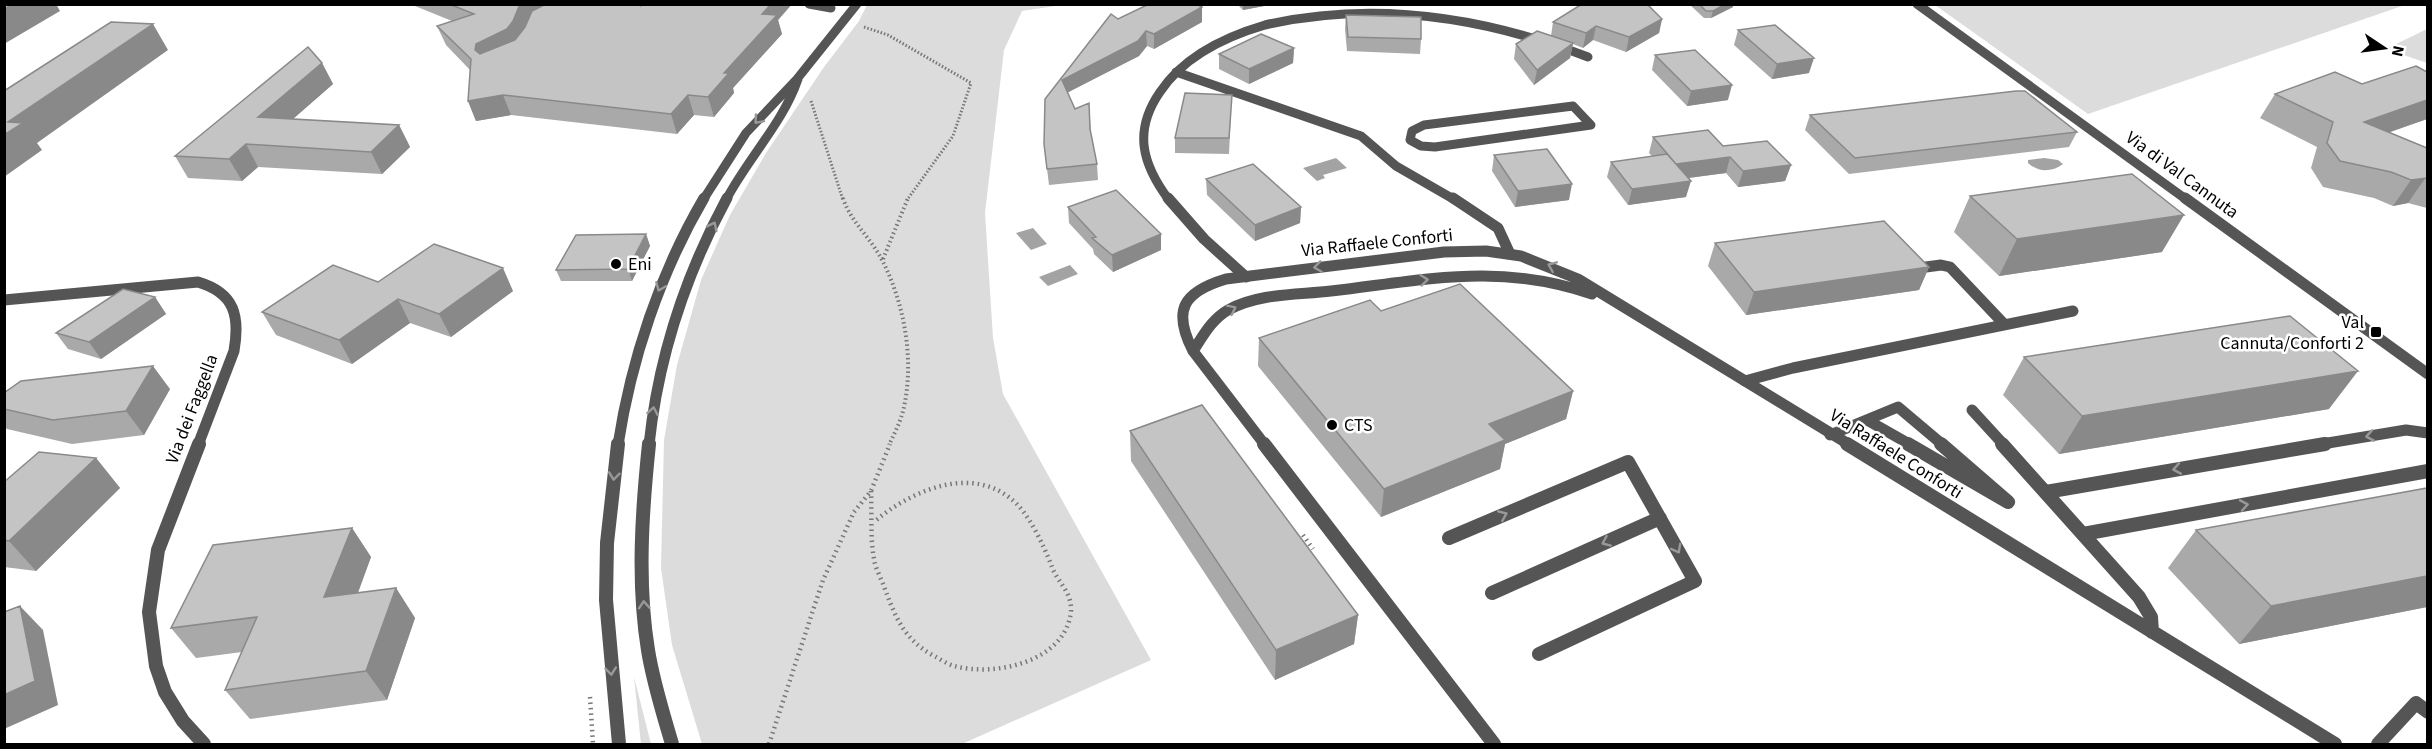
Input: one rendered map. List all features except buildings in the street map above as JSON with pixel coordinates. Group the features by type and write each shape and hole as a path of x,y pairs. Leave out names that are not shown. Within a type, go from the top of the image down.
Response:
{"street":[{"path":"809,4 831,8"},
{"path":"619,744 607,610 609,526 625,409 643,336 669,267 716,177 757,121 798,78 857,4"},
{"name":"Via di Val Cannuta","path":"1917,4 2427,374"},
{"path":"1246,277 1223,258 1180,214 1146,160 1143,143 1146,118 1159,92 1176,72 1209,47 1250,30 1317,14 1358,11 1421,12 1460,17 1524,34 1588,57"},
{"path":"1176,72 1361,136 1396,166 1491,222 1503,236 1510,254"},
{"path":"672,744 650,662 643,594 642,522 645,482 660,375 678,308 712,229 746,165 787,107 798,78"},
{"path":"1573,106 1591,124 1435,147 1414,144 1410,140 1410,135 1416,127 1424,125 1573,106"},
{"name":"Via Raffaele Conforti","path":"1494,744 1194,351 1183,332 1182,324 1184,303 1197,288 1205,284 1246,277 1436,252 1486,251 1510,254 1566,272 2335,744"},
{"path":"1926,267 1941,265 1950,267 2004,324"},
{"name":"Via Raffaele Conforti","path":"1194,351 1207,329 1219,317 1227,311 1252,301 1462,275 1506,275 1547,280 1575,288 1620,307"},
{"name":"Via dei Faggella","path":"4,300 198,282 214,286 224,293 233,308 238,326 234,351 158,549 148,612 156,666 165,692 183,721 204,744"},
{"path":"1745,381 1793,368 2073,311"},
{"path":"1830,435 1898,407 2008,502 1867,420"},
{"path":"1972,410 2146,607 2151,617 2152,632"},
{"path":"2046,492 2406,430 2427,433"},
{"path":"1449,538 1628,462 1695,581 1539,654"},
{"path":"2083,534 2427,471"},
{"path":"1492,593 1660,518"},
{"path":"2378,744 2416,704 2427,712"}],"path":[{"path":"864,20 861,27 888,35 970,83 953,136 912,190 882,259"},
{"path":"769,744 823,580 854,512 871,490 903,411 908,360 905,322 882,259 846,208 809,94"},
{"path":"871,490 874,560 898,624 921,649 953,666 993,670 1024,664 1052,646 1067,627 1071,610 1069,592 1058,580 1040,536 1011,498 982,486 965,482 944,484 892,507 874,522"}],"shaded area":[{"path":"867,5 1062,5 1022,11 1004,50 985,213 993,338 1003,394 1151,660 962,744 702,744 672,645 661,568 664,440 677,365 701,280 730,215 766,153 824,67 859,21"},
{"path":"1935,5 2405,5 2088,114"},
{"path":"2427,29 2427,63 2386,49"},
{"path":"1336,158 1347,168 1323,175 1325,178 1317,181 1303,168"},
{"path":"2044,158 2058,160 2063,164 2054,169 2045,170 2028,163 2028,160"},
{"path":"1033,228 1047,244 1031,250 1016,233"},
{"path":"1070,265 1078,274 1048,286 1039,277"},
{"path":"634,677 651,744 641,744"}],"place":[{"name":"Eni","path":"616,264"},
{"name":"Val Cannuta/Conforti 2","path":"2376,332"},
{"name":"CTS","path":"1332,425"}]}
